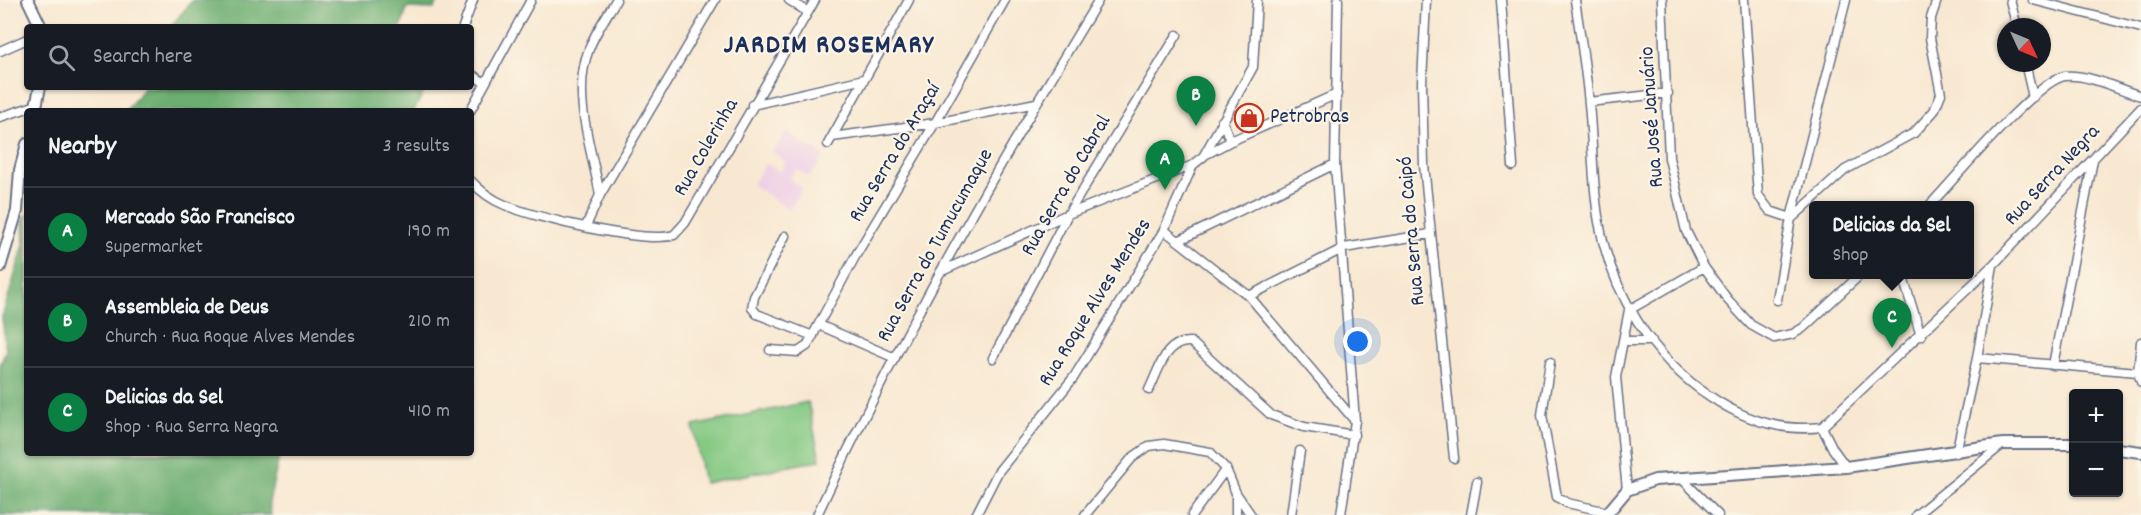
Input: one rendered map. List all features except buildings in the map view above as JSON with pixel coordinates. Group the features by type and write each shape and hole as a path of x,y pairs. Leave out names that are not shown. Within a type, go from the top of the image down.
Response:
{"street":[{"path":"28,0 40,24"},
{"path":"463,24 474,0"},
{"path":"472,108 531,0"},
{"path":"600,195 585,117 582,74 589,48 616,0"},
{"path":"474,183 495,200 514,209 586,226 600,195 715,0"},
{"path":"789,0 808,12"},
{"name":"Rua Colerinha","path":"586,226 644,238 674,235 685,223 815,0"},
{"path":"909,0 830,140 935,123 1036,103"},
{"name":"Rua Serra do Araçaí","path":"813,336 856,255 1005,0"},
{"path":"1203,157 1253,67 1257,0"},
{"path":"1338,0 1335,164 1344,248 1355,422 1341,514"},
{"name":"Rua Serra do Caipó","path":"1426,0 1423,95 1430,234 1454,458"},
{"path":"1501,0 1513,166"},
{"path":"1575,0 1589,102 1599,222 1608,257 1629,310 1652,341 1687,379 1722,405 1749,418 1775,426 1792,429 1822,427 1833,449 1846,466"},
{"name":"Rua José Januário","path":"1662,0 1668,93 1669,158 1686,231 1704,267 1744,318 1774,338 1792,334 1803,328 1856,279"},
{"path":"1744,0 1758,195 1770,211 1791,218"},
{"path":"1777,300 1791,218 1846,0"},
{"path":"1810,201 1845,170 1914,133 1934,111 1941,94 1930,38 1931,18 1937,0"},
{"path":"2010,0 2015,18"},
{"path":"2033,0 2141,28"},
{"name":"Rua Serra do Tumucumaque","path":"817,515 895,358 942,271 1036,103 1098,1"},
{"name":"Rua Serra do Cabral","path":"993,358 1068,214 1177,35"},
{"path":"0,51 24,40"},
{"path":"2027,72 2032,96"},
{"path":"1934,201 2032,96 2064,76 2084,79 2141,96"},
{"path":"474,77 485,83"},
{"path":"752,105 864,79"},
{"path":"36,108 39,90"},
{"path":"1589,102 1668,93"},
{"path":"942,271 1068,214 1192,165 1231,141 1337,94"},
{"name":"Rua Serra Negra","path":"1822,427 1921,336 1993,265 2141,108"},
{"path":"0,117 24,111"},
{"path":"1222,121 1231,141"},
{"path":"0,267 18,211 20,170 24,155"},
{"path":"2053,365 2093,160"},
{"path":"1180,240 1335,164"},
{"name":"Rua Roque Alves Mendes","path":"976,515 998,472 1074,377 1164,230 1192,165"},
{"path":"1791,218 1809,202"},
{"path":"1164,230 1180,240 1249,296 1355,422"},
{"path":"1249,296 1344,248 1430,234"},
{"path":"770,350 802,350 813,336 757,314 752,308 754,297 785,236"},
{"path":"1956,453 1977,358 1993,265"},
{"path":"1629,310 1704,267"},
{"path":"1904,279 1921,336"},
{"path":"1627,490 1616,377 1629,310"},
{"path":"819,325 895,358"},
{"path":"1149,390 1171,347 1183,341 1191,342 1271,415 1304,427 1354,435"},
{"path":"1624,341 1652,341"},
{"path":"2141,342 2138,372 2141,382"},
{"path":"1977,358 2138,372"},
{"path":"1550,362 1542,415 1557,497 1566,503 1607,513 1627,490 1655,480 1846,466 1956,453 2003,444 2038,442 2069,444"},
{"path":"1085,515 1132,458 1149,446 1164,444 1210,452 1226,469 1236,493 1251,515"},
{"path":"1916,515 2003,444"},
{"path":"2123,450 2141,452"},
{"path":"1291,515 1300,451"},
{"path":"1192,515 1226,469"},
{"path":"1680,477 1718,515"},
{"path":"1471,515 1477,482"},
{"path":"1236,493 1236,515"}],"shaded area":[{"path":"787,131 808,148 811,147 824,156 810,177 796,169 789,179 803,188 789,210 752,184 766,163 780,172 786,162 772,152"}],"green space":[{"path":"193,0 439,0 434,9 407,8 402,24 173,24"},
{"path":"142,90 424,90 416,108 128,108"},
{"path":"24,245 24,456 279,456 269,502 271,515 0,515 0,365 6,351 2,317"},
{"path":"808,402 820,460 704,483 693,426"}],"place":[{"name":"Petrobras","path":"1249,118"},
{"name":"Assembleia de Deus","path":"1196,126"},
{"name":"Mercado São Francisco","path":"1165,190"},
{"name":"Delicias da Sel","path":"1892,348"}],"district":[{"name":"JARDIM ROSEMARY","path":"829,46"}]}
